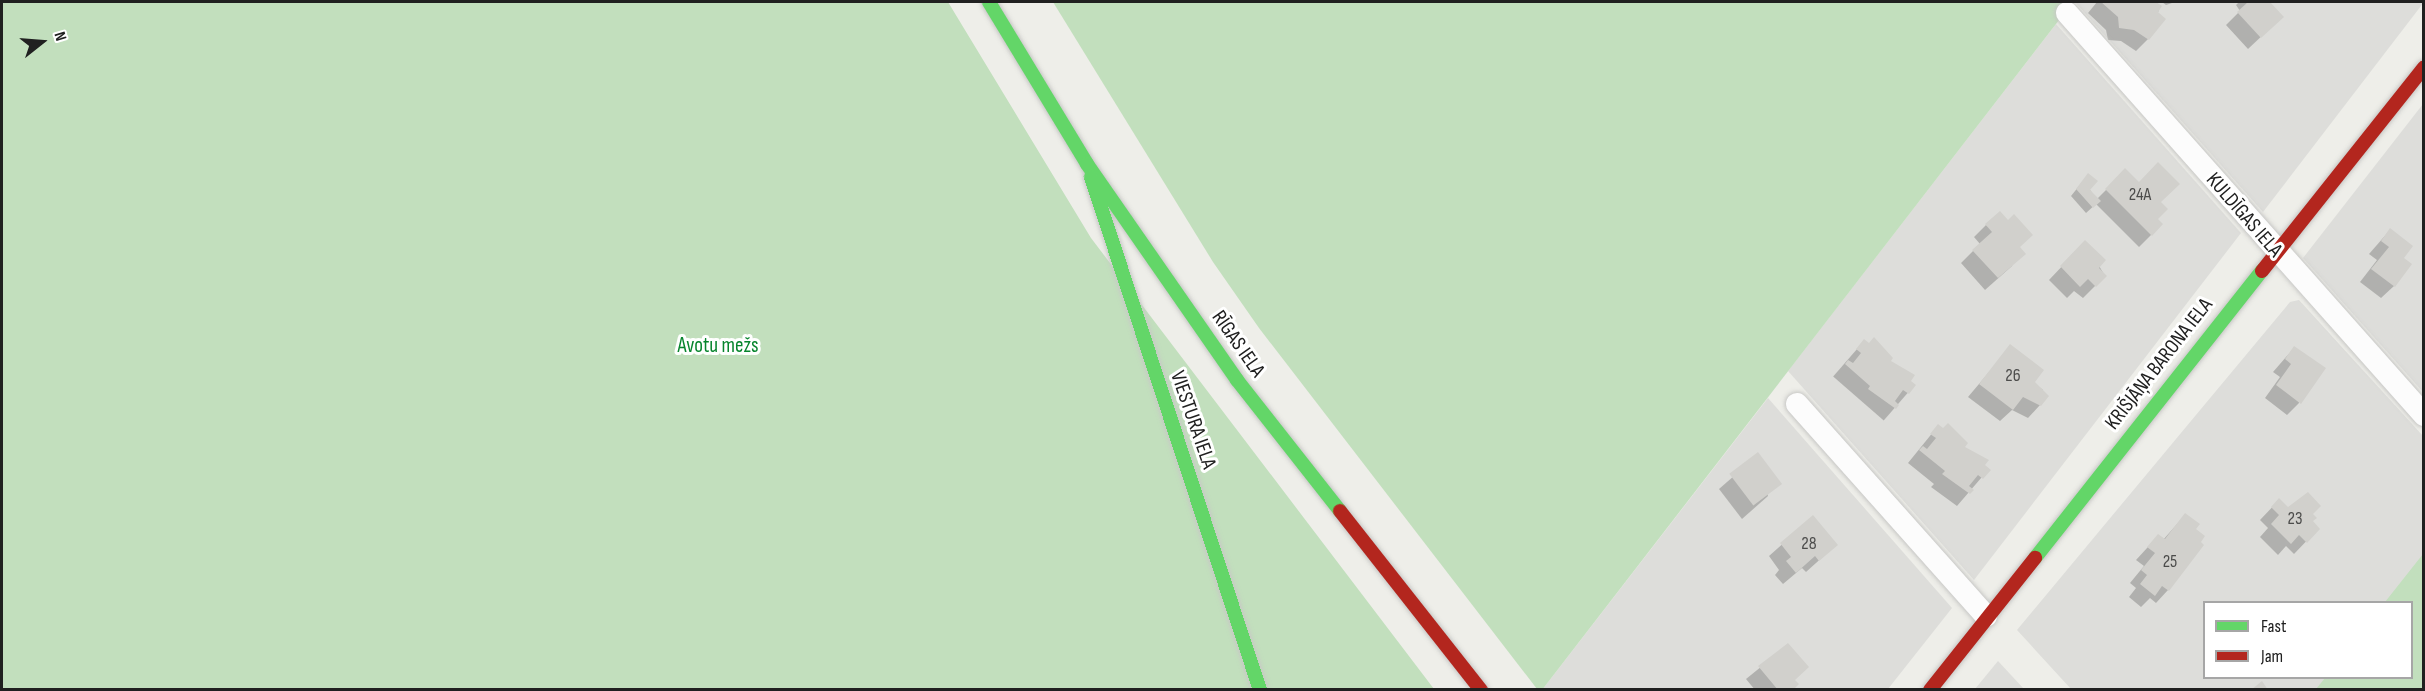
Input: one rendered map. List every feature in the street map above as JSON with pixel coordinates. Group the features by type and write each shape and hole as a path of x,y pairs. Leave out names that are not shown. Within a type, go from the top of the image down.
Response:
{"street":[{"name":"RĪGAS IELA","path":"989,2 1087,164 1237,380 1481,690"},
{"name":"KULDĪGAS IELA","path":"2067,13 2424,415"},
{"name":"KRIŠJĀŅA BARONA IELA","path":"1930,690 1986,616 2424,67"},
{"name":"VIESTURA IELA","path":"1087,164 1260,690"},
{"path":"1797,404 1986,616"}],"shaded area":[{"path":"2075,2 2424,2 2263,212"},
{"path":"2056,24 2241,233 1974,580 1788,371"},
{"path":"2423,104 2423,392 2303,258"},
{"path":"2299,300 2423,436 2423,556 2388,601 2203,601 2203,679 2328,679 2319,689 2071,689 2017,630 2290,302"},
{"path":"1768,398 1952,608 1888,689 1542,690"},
{"path":"1998,661 2024,689 1975,689"}],"green space":[{"name":"Avotu mežs","path":"2,2 948,2 1091,238 1434,689 2,689"},
{"path":"1053,2 2073,2 1542,690 1537,689 1259,328 1213,262"},
{"path":"2423,554 2423,689 2316,689 2324,679 2413,679 2413,601 2386,601"}],"building":[{"path":"2101,2 2156,2 2162,6 2158,12 2166,19 2149,40 2134,30 2119,28 2118,17"},
{"path":"2248,2 2270,2 2284,17 2261,38 2237,12"},
{"path":"2158,162 2180,184 2161,202 2168,209 2158,219 2163,224 2152,236 2105,189 2125,168 2139,182"},
{"path":"2088,173 2098,181 2090,190 2101,201 2093,208 2076,189"},
{"path":"2000,211 2008,220 2014,214 2033,235 2020,247 2026,254 1998,278 1972,250 1992,232 1985,224"},
{"path":"2390,228 2413,246 2404,258 2412,264 2395,287 2371,269 2389,247 2381,241"},
{"path":"2085,240 2106,260 2099,268 2107,276 2096,287 2088,279 2080,287 2060,266"},
{"path":"1874,337 1893,358 1891,361 1915,375 1911,381 1916,385 1909,394 1903,390 1895,401 1899,405 1896,409 1868,389 1870,386 1845,364 1848,360 1853,363 1861,353 1856,349 1864,339 1869,343"},
{"path":"2010,344 2044,370 2035,382 2049,396 2041,406 2023,397 2013,410 1979,384"},
{"path":"2294,346 2326,368 2301,404 2276,385 2291,364 2285,359"},
{"path":"1948,423 1968,443 1965,447 1989,460 1985,465 1991,470 1983,479 1978,475 1969,486 1974,490 1970,494 1942,474 1945,471 1919,450 1923,446 1927,449 1936,438 1930,434 1938,424 1943,428"},
{"path":"1758,452 1782,484 1753,506 1729,474"},
{"path":"2308,492 2321,506 2313,514 2317,518 2313,521 2320,529 2307,543 2299,535 2291,544 2271,524 2279,515 2271,507 2279,498 2288,507"},
{"path":"2185,513 2200,524 2196,529 2205,536 2201,542 2204,545 2169,591 2162,586 2155,596 2140,584 2147,575 2141,570 2155,553 2147,547 2158,534 2165,539"},
{"path":"1813,515 1838,545 1819,561 1815,556 1796,573 1786,561 1791,557 1780,543"},
{"path":"1788,643 1809,667 1795,680 1799,684 1793,690 1778,690 1758,666"},
{"path":"2262,681 2268,690 2251,690"}],"traffic: fast":[{"path":"989,2 1087,164 1237,380 1340,511"},
{"path":"1091,177 1260,690"},
{"path":"2035,558 2262,271"}],"traffic: jam":[{"path":"2262,271 2424,67"},
{"path":"1340,511 1481,690"},
{"path":"1930,690 2035,558"}]}
